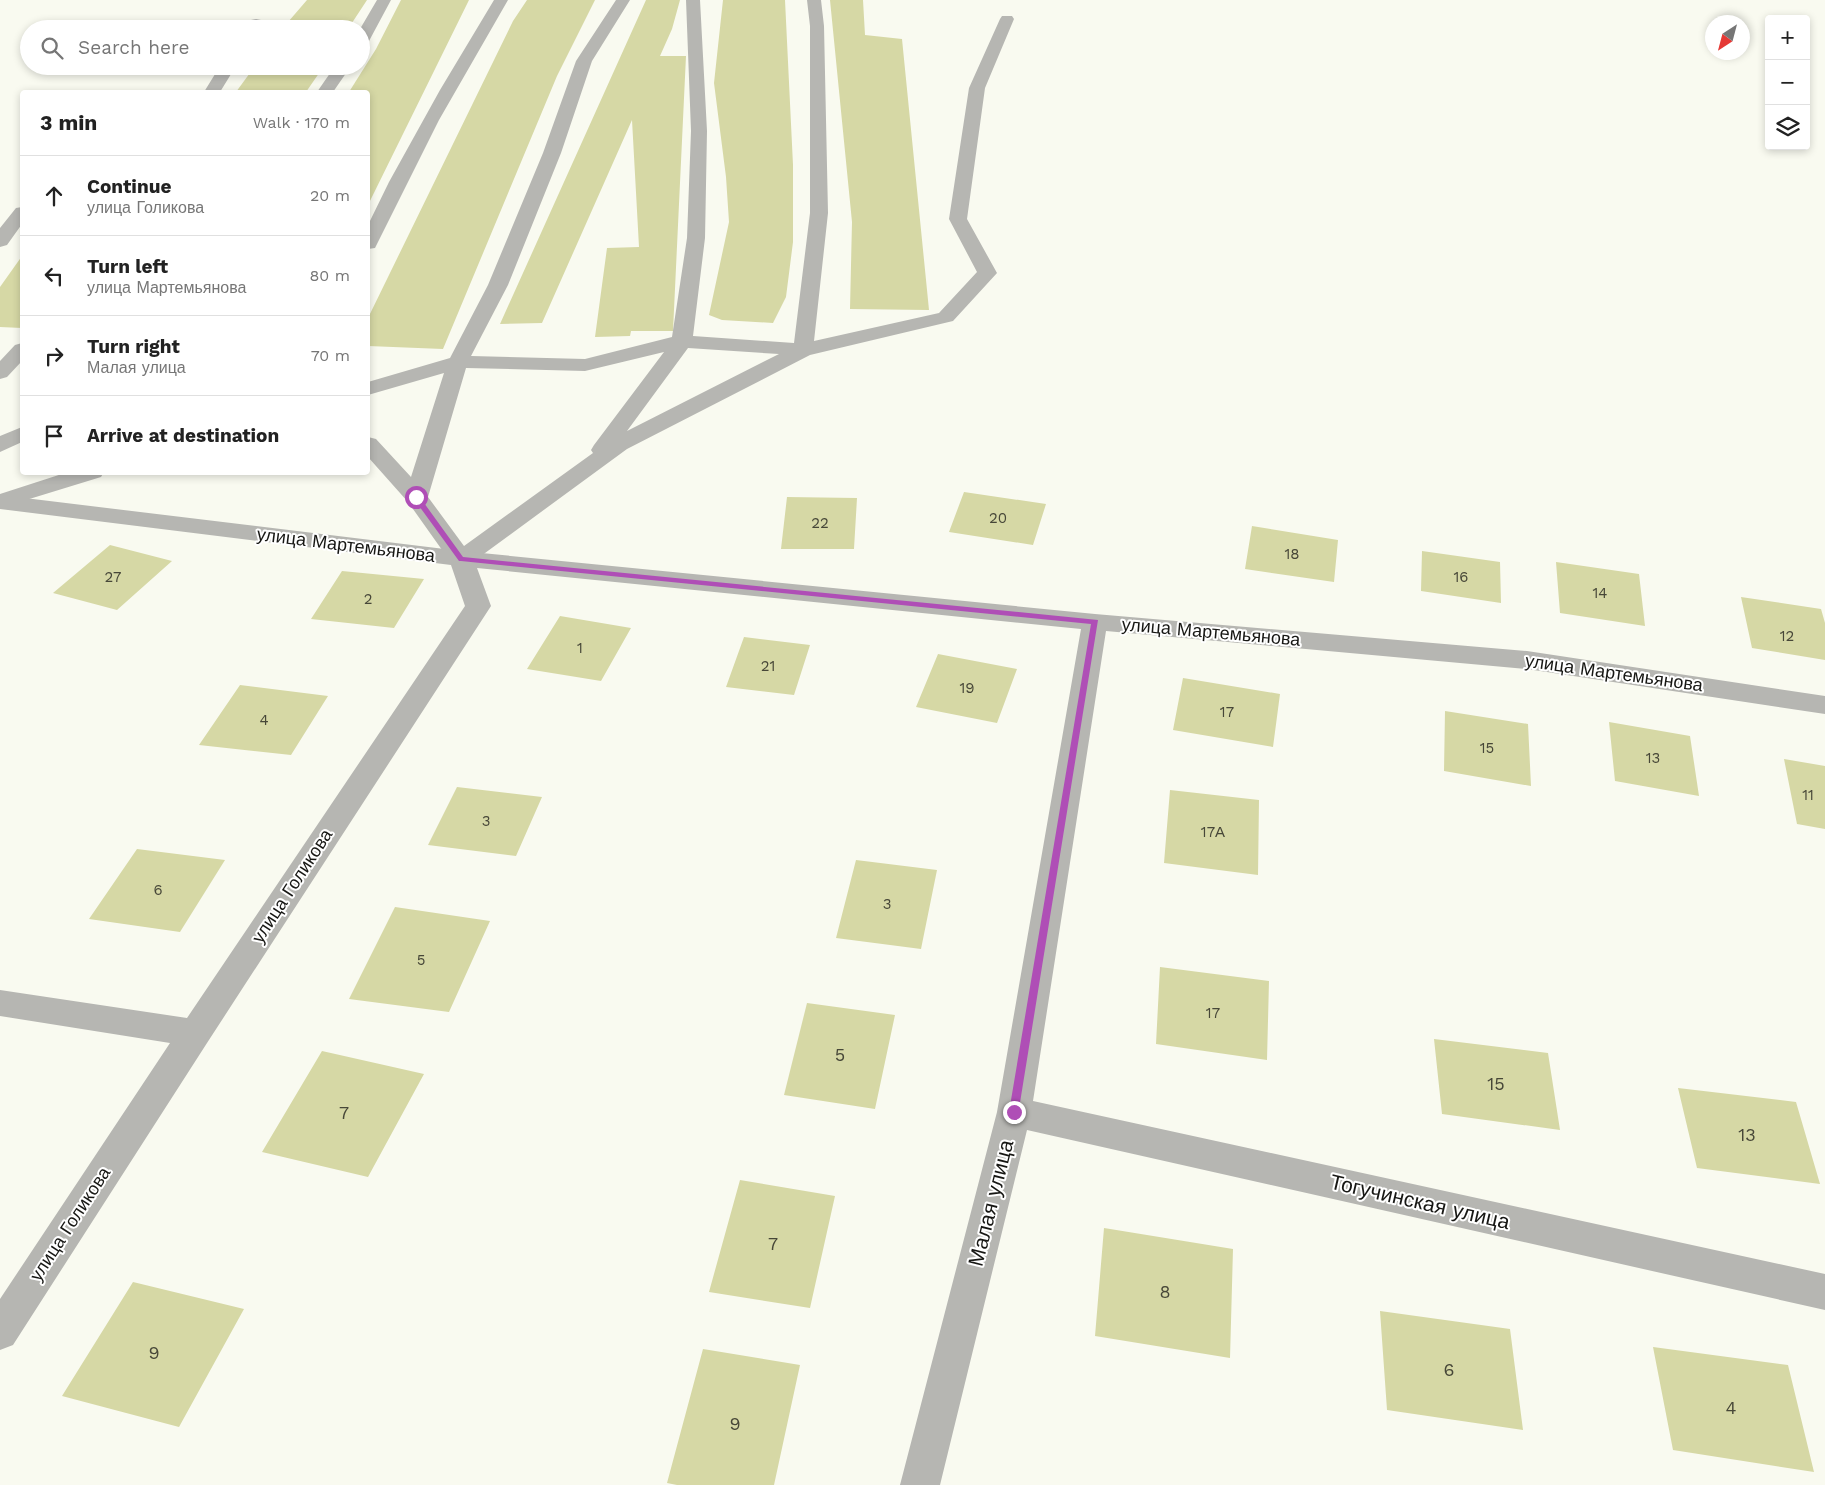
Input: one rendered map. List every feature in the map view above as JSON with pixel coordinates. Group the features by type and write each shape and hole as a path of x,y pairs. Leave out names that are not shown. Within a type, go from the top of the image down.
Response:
{"street":[{"path":"370,24 384,0"},
{"path":"370,240 387,203 458,71 501,0"},
{"path":"416,497 458,362 498,285 552,153 584,61 622,0"},
{"path":"592,463 682,341 696,238 699,131 693,0"},
{"path":"803,350 820,214 817,26 814,0"},
{"path":"461,559 619,444 803,350 946,316 987,273 958,219 977,88 1007,19"},
{"path":"213,90 222,75"},
{"path":"326,90 337,75"},
{"path":"0,241 20,215"},
{"path":"370,388 458,362 585,365 682,341 803,350"},
{"path":"0,373 20,351"},
{"path":"0,445 20,435"},
{"name":"улица Голикова","path":"0,1332 478,606 461,559 416,497 370,446"},
{"path":"0,502 70,476"},
{"name":"улица Мартемьянова","path":"0,502 461,559 1095,622 1528,660 1825,705"},
{"name":"Малая улица","path":"920,1485 1014,1112 1095,622"},
{"path":"0,1003 195,1034"},
{"name":"Тогучинская улица","path":"1014,1112 1825,1292"}],"building":[{"path":"307,0 367,0 354,20 290,20"},
{"path":"401,0 469,0 370,201 370,90 350,90 360,75 370,75 370,59"},
{"path":"527,0 595,0 557,76 443,349 370,346 370,314 513,21"},
{"path":"646,0 680,0 672,29 660,56 686,56 673,331 631,331 630,336 595,337 607,248 639,247 632,120 542,323 500,324"},
{"path":"723,0 785,0 793,165 793,242 786,297 773,323 722,320 709,315 729,222 726,177 714,83"},
{"path":"830,0 863,0 865,35 902,39 929,310 850,309 852,222"},
{"path":"248,75 318,75 307,90 237,90"},
{"path":"20,259 20,328 0,327 0,287"},
{"path":"964,492 1046,504 1033,545 949,532"},
{"path":"787,497 857,498 854,549 781,549"},
{"path":"1252,526 1338,540 1334,582 1245,569"},
{"path":"110,545 172,561 117,610 53,593"},
{"path":"1422,551 1500,562 1501,603 1421,591"},
{"path":"1556,562 1639,574 1645,626 1560,613"},
{"path":"342,571 424,579 394,628 311,619"},
{"path":"1741,597 1821,609 1825,623 1825,660 1752,648"},
{"path":"560,616 631,628 601,681 527,669"},
{"path":"744,637 810,645 794,695 726,687"},
{"path":"938,654 1017,669 997,723 916,707"},
{"path":"1183,678 1280,694 1273,747 1173,730"},
{"path":"240,685 328,696 291,755 199,745"},
{"path":"1445,711 1528,724 1531,786 1444,771"},
{"path":"1609,722 1690,736 1699,796 1615,781"},
{"path":"1784,759 1825,766 1825,829 1797,824"},
{"path":"457,787 542,797 516,856 428,845"},
{"path":"1170,790 1259,800 1258,875 1164,863"},
{"path":"137,849 225,860 180,932 89,919"},
{"path":"856,860 937,870 921,949 836,938"},
{"path":"395,907 490,921 449,1012 349,999"},
{"path":"1160,967 1269,981 1267,1060 1156,1044"},
{"path":"807,1003 895,1015 875,1109 784,1095"},
{"path":"1434,1039 1548,1053 1560,1130 1442,1114"},
{"path":"322,1051 424,1074 368,1177 262,1152"},
{"path":"1678,1088 1796,1102 1820,1184 1697,1168"},
{"path":"740,1180 835,1196 810,1308 709,1292"},
{"path":"1104,1228 1233,1249 1230,1358 1095,1336"},
{"path":"133,1282 244,1309 179,1427 62,1396"},
{"path":"1380,1311 1510,1329 1523,1430 1387,1410"},
{"path":"1653,1347 1788,1365 1814,1472 1673,1450"},
{"path":"703,1349 800,1365 774,1485 677,1485 667,1483"}],"route":[{"path":"416,497 461,559 1095,622 1014,1112"}]}
